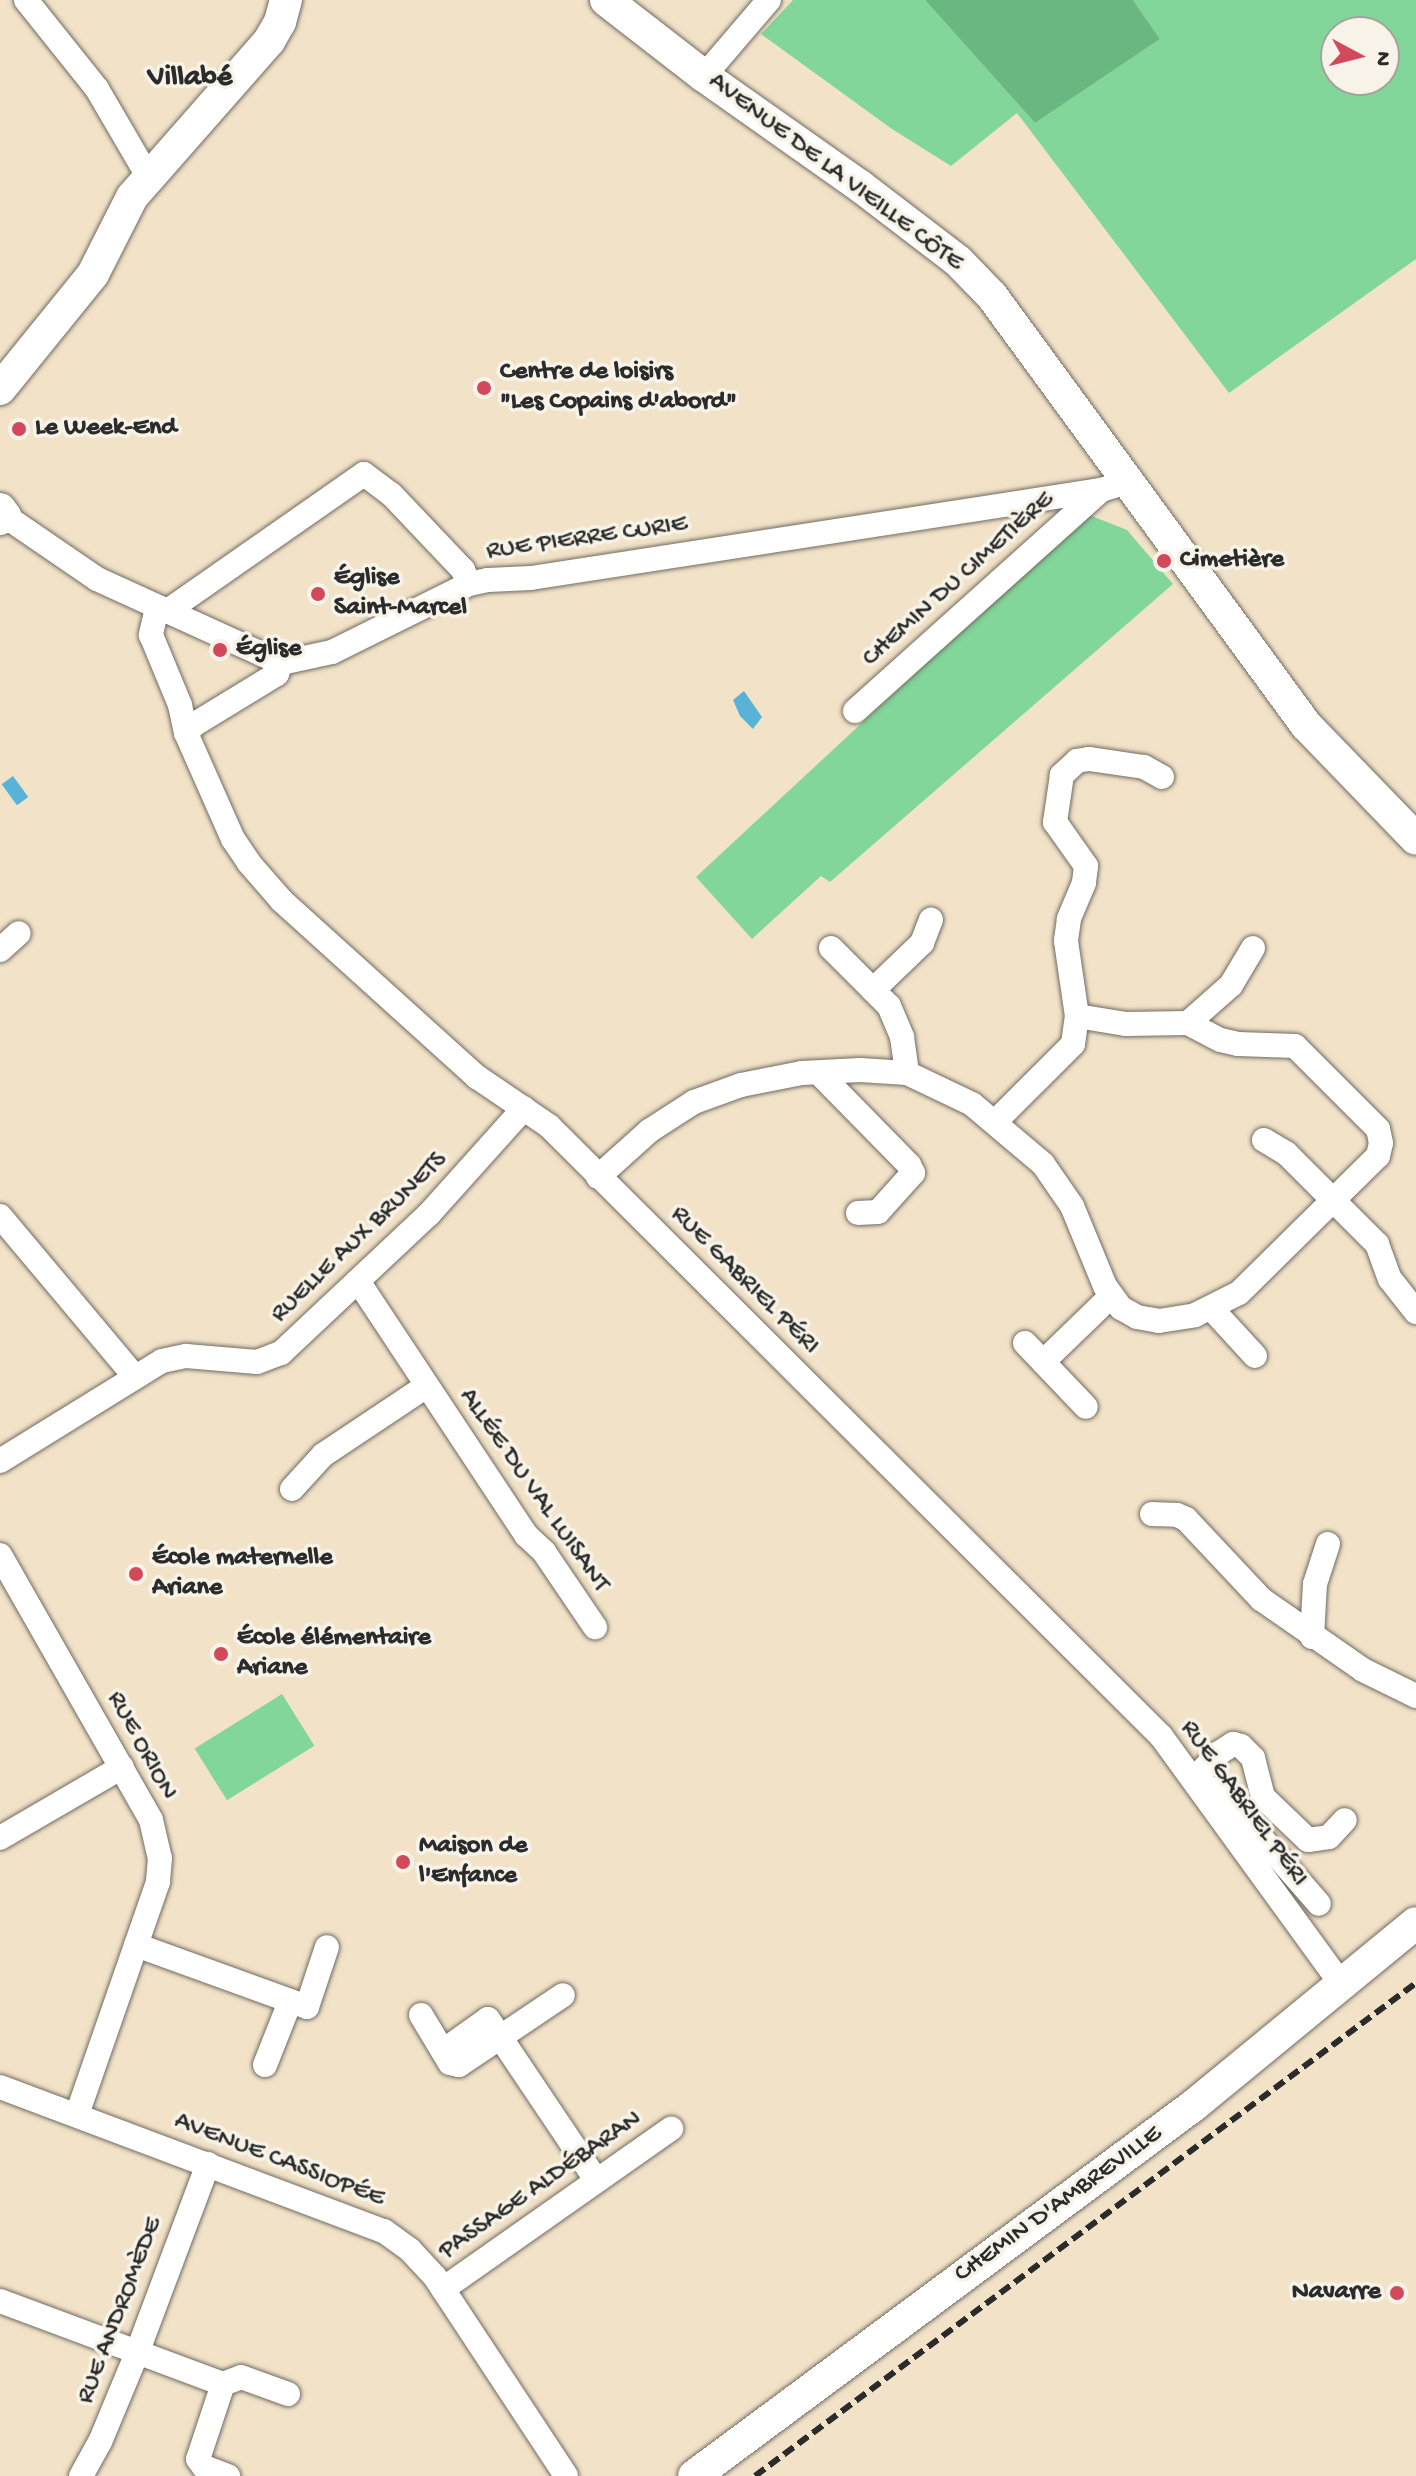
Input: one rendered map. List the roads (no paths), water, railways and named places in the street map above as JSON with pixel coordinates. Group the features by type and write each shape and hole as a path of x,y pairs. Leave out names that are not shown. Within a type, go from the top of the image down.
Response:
{"street":[{"path":"26,0 97,89 149,178"},
{"path":"0,389 93,274 132,197 260,54 280,22 286,0"},
{"name":"AVENUE DE LA VIEILLE CÔTE","path":"606,0 704,76 860,186 958,261 992,296 1115,486 1306,725 1416,839"},
{"path":"704,76 769,0"},
{"path":"161,610 364,474 391,494 463,570 469,584"},
{"name":"RUE PIERRE CURIE","path":"281,663 332,652 469,584 540,577 1115,486"},
{"name":"CHEMIN DU CIMETIÈRE","path":"855,711 1115,486"},
{"path":"2,515 97,579 281,663 277,674 195,724 186,733"},
{"name":"RUE GABRIEL PÉRI","path":"161,610 151,635 180,705 186,733 233,839 257,873 282,901 486,1084 549,1126 1161,1736 1195,1778 1213,1810 1342,1985"},
{"path":"995,1122 1073,1044 1077,1016 1066,929 1087,872 1084,860 1062,837 1055,822 1062,775 1077,761 1089,759 1144,767 1162,777"},
{"path":"873,990 922,943 931,920"},
{"path":"0,950 19,933"},
{"path":"831,948 889,1006 902,1037 907,1073"},
{"path":"1188,1023 1207,1010 1231,985 1253,948"},
{"path":"598,1177 639,1139 694,1102 741,1085 819,1073 907,1073 972,1104 1043,1164 1072,1206 1111,1296 1121,1308 1137,1317 1159,1321 1195,1315 1239,1293 1378,1156 1381,1143 1378,1129 1295,1046 1238,1044 1220,1040 1188,1023 1126,1024 1077,1016"},
{"path":"819,1073 909,1165 913,1173 878,1212 858,1213"},
{"name":"RUELLE AUX BRUNETS","path":"0,1461 162,1361 186,1356 257,1362 281,1353 439,1204 524,1108"},
{"path":"1264,1140 1286,1153 1377,1244 1390,1279 1416,1312"},
{"path":"0,1216 135,1377"},
{"name":"ALLÉE DU VAL LUISANT","path":"358,1281 425,1387 526,1535 544,1552 595,1627"},
{"path":"1043,1362 1111,1296"},
{"path":"1211,1308 1255,1356"},
{"path":"1025,1343 1086,1407"},
{"name":"ALLÉE DU VAL LUISANT","path":"292,1489 323,1455 425,1387"},
{"path":"1152,1514 1177,1515 1186,1519 1261,1599 1363,1670 1416,1696"},
{"path":"1312,1637 1315,1584 1328,1544"},
{"name":"RUE ORION","path":"0,1555 151,1820 160,1858 158,1882 77,2115"},
{"path":"1319,1904 1230,1802 1195,1778 1219,1753 1233,1744 1241,1746 1253,1758 1263,1797 1308,1840 1329,1837 1345,1820"},
{"path":"0,1838 122,1767"},
{"name":"CHEMIN D'AMBREVILLE","path":"694,2476 1193,2106 1416,1923"},
{"path":"136,1945 307,2007 327,1947"},
{"path":"501,2038 563,1995"},
{"path":"265,2065 290,2002"},
{"path":"421,2015 443,2051 488,2019 596,2180"},
{"name":"AVENUE CASSIOPÉE","path":"0,2087 384,2231 410,2250 443,2289 566,2476"},
{"name":"PASSAGE ALDÉBARAN","path":"443,2289 671,2129"},
{"name":"RUE ANDROMÈDE","path":"81,2476 100,2442 137,2353 208,2164"},
{"path":"0,2301 223,2384 241,2377 288,2394"},
{"path":"223,2384 198,2459 204,2467 228,2476"}],"water":[{"path":"744,691 762,717 753,729 740,716 733,700"},
{"path":"13,776 28,797 17,805 2,784"}],"railway":[{"path":"755,2476 1416,1983"}],"place":[{"name":"Centre de loisirs \"Les Copains d'abord\"","path":"484,388"},
{"name":"Le Week-End","path":"19,429"},
{"name":"Cimetière","path":"1164,561"},
{"name":"Église Saint-Marcel","path":"318,594"},
{"name":"Église","path":"220,650"},
{"name":"École maternelle Ariane","path":"136,1574"},
{"name":"École élémentaire Ariane","path":"221,1654"},
{"name":"Maison de l'Enfance","path":"403,1862"},
{"name":"Navarre","path":"1397,2293"}],"district":[{"name":"Villabé","path":"190,79"}]}
